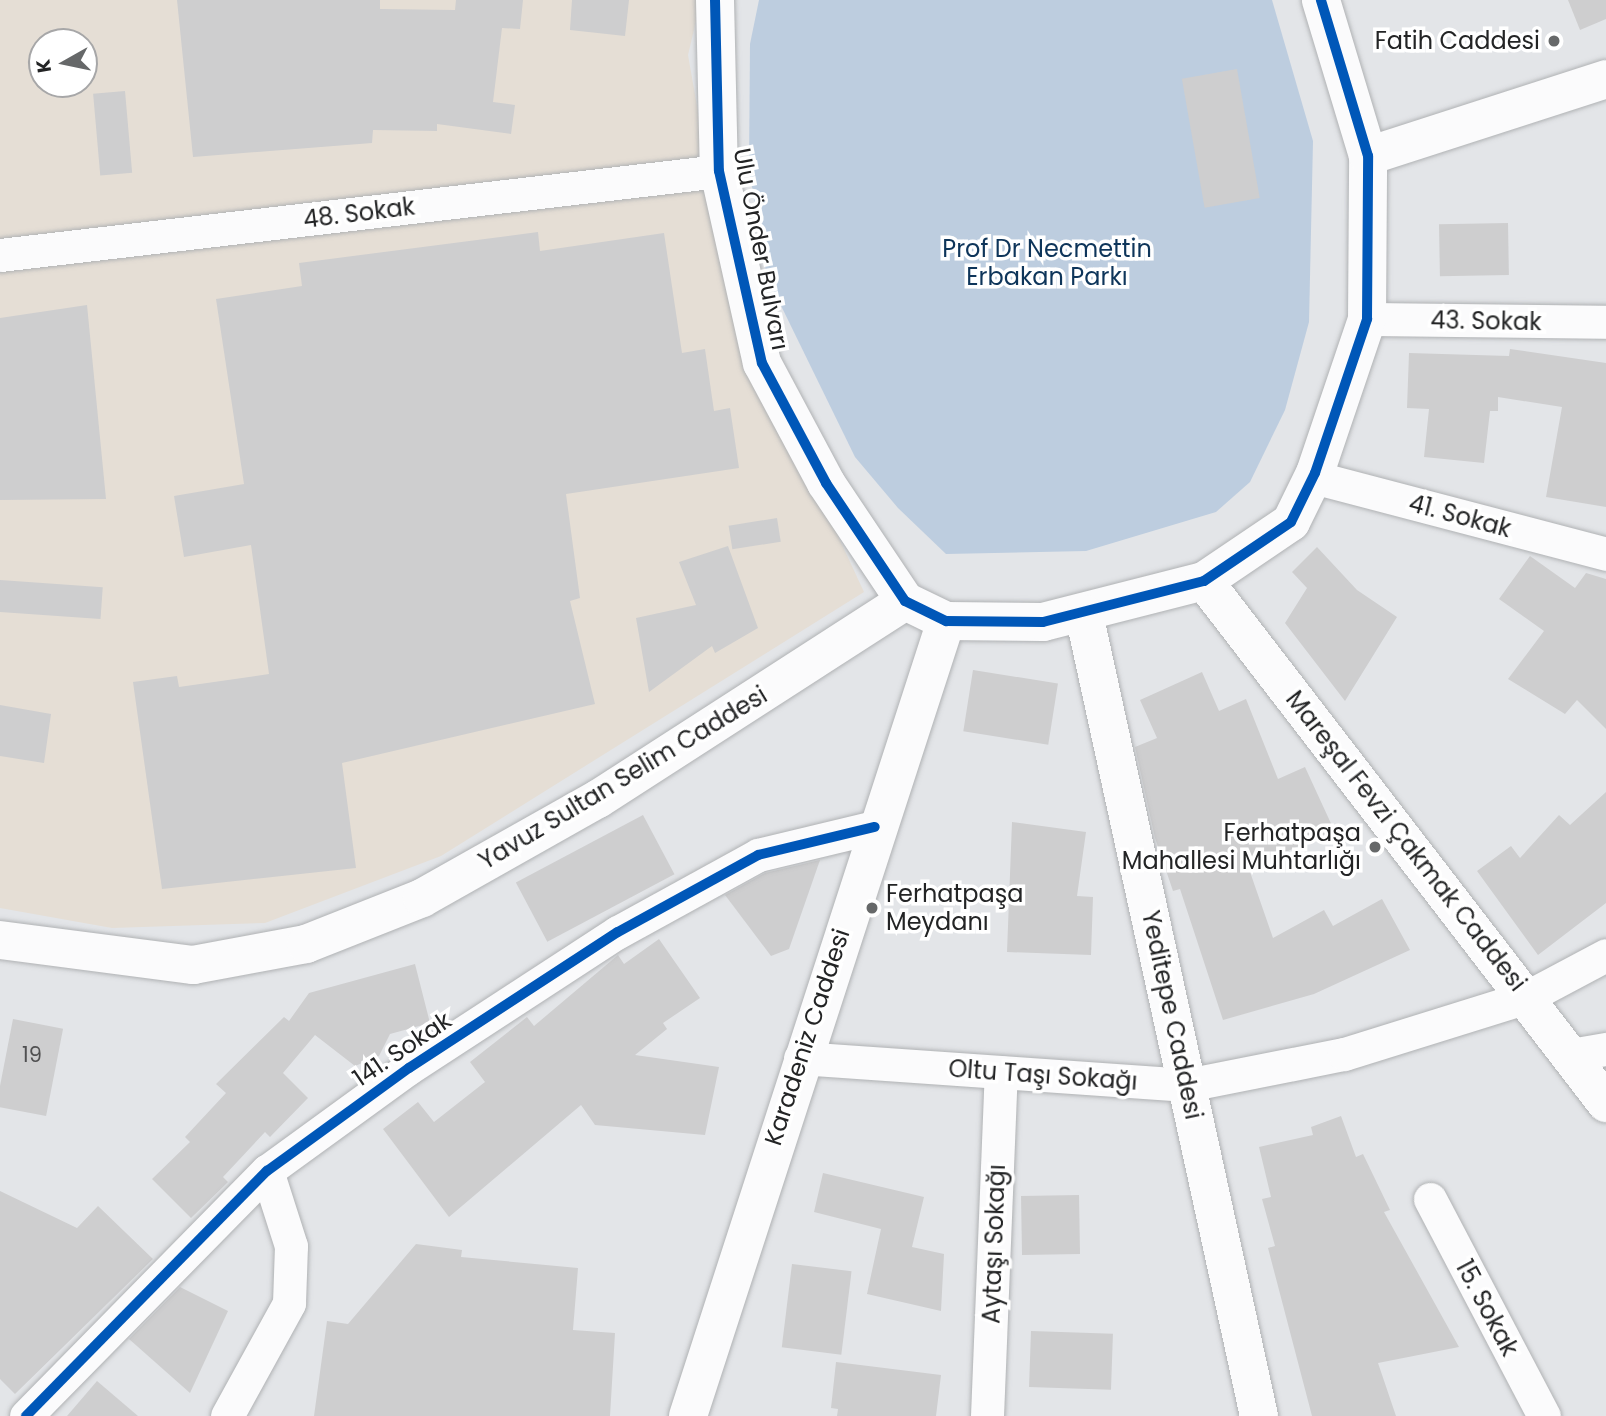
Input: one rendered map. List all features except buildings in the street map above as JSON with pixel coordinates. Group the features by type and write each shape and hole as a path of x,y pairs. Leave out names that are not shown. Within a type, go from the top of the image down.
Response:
{"street":[{"name":"Ulu Önder Bulvarı","path":"715,0 719,170 762,363 825,483 905,601 946,621 1043,622 1084,614 1204,580 1290,522 1314,477 1367,319 1368,156 1321,0"},
{"path":"1368,156 1606,79"},
{"name":"48. Sokak","path":"0,255 719,170"},
{"name":"43. Sokak","path":"1367,319 1606,322"},
{"name":"41. Sokak","path":"1314,477 1606,554"},
{"name":"Mareşal Fevzi Çakmak Caddesi","path":"1204,580 1527,997 1588,1052 1606,1103"},
{"name":"Yavuz Sultan Selim Caddesi","path":"0,940 193,965 306,944 422,898 598,799 905,601"},
{"name":"Yeditepe Caddesi","path":"1084,614 1259,1416"},
{"name":"Karadeniz Caddesi","path":"688,1416 800,1058 946,621"},
{"name":"141. Sokak","path":"26,1416 267,1171 409,1068 618,932 758,855 875,827"},
{"name":"Oltu Taşı Sokağı","path":"800,1058 1187,1085 1344,1054 1527,997 1606,955"},
{"name":"Aytaşı Sokağı","path":"987,1416 1001,1072"},
{"path":"227,1416 289,1303 291,1246 267,1171"},
{"name":"15. Sokak","path":"1430,1199 1544,1416"}],"shaded area":[{"path":"0,0 701,0 688,55 733,310 864,592 441,856 265,923 112,928 0,908"}],"green space":[{"name":"Prof Dr Necmettin Erbakan Parkı","path":"759,0 1272,0 1313,141 1309,322 1285,410 1250,482 1216,512 1086,551 946,554 898,508 855,457 767,277 749,169 750,44"}],"cycle path":[{"path":"715,0 719,171 762,363 826,483 905,601 946,621 1043,622 1204,581 1291,522 1315,473 1367,319 1368,156 1321,0"},
{"path":"26,1416 267,1171 409,1068 618,932 758,855 875,827"}],"place":[{"name":"Fatih Caddesi","path":"1554,41"},
{"name":"Ferhatpaşa Mahallesi Muhtarlığı","path":"1375,847"},
{"name":"Ferhatpaşa Meydanı","path":"872,908"}]}
